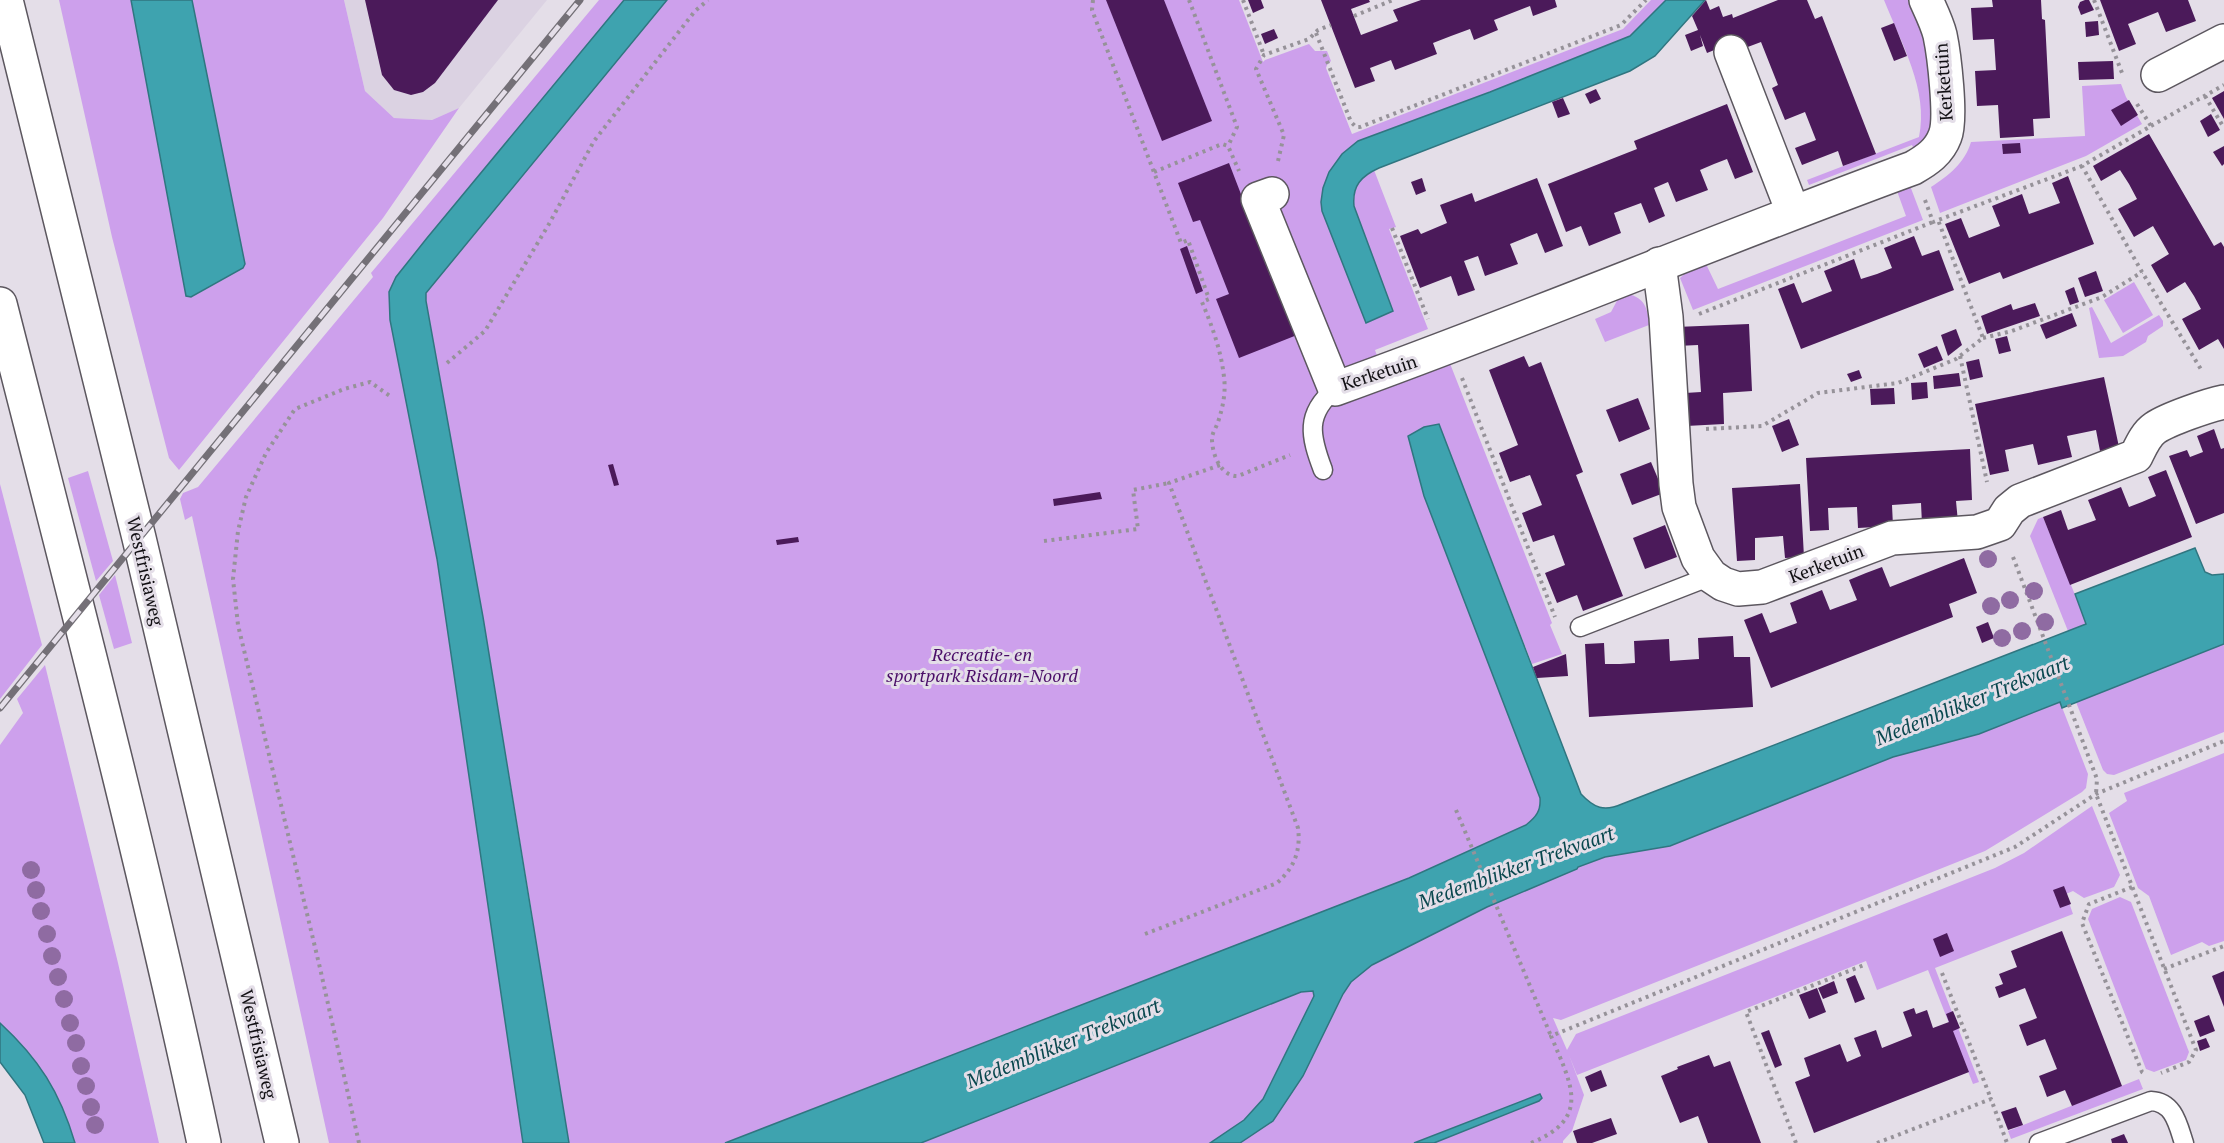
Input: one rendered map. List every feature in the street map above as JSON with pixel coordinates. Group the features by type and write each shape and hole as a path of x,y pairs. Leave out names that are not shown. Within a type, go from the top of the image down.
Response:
{"main road":[{"name":"Westfrisiaweg","path":"6,0 139,538 282,1143"},
{"name":"Kerketuin","path":"1265,196 1335,388 1913,168 1938,150 1946,134 1944,56 1939,32 1926,0"},
{"path":"2158,75 2224,41"},
{"path":"1731,52 1793,212"},
{"path":"1659,264 1666,317 1679,507 1698,558 1711,576"},
{"path":"0,304 79,611 155,926 204,1143"},
{"path":"2000,524 2009,510 2020,501 2136,456 2145,439 2155,428 2202,408 2223,403"},
{"name":"Kerketuin","path":"1711,576 1723,584 1738,589 1762,587 1892,538 1977,532 2000,524"}],"lane":[{"path":"1323,470 1313,446 1311,428 1316,410 1335,388"},
{"path":"1580,627 1711,576"},
{"path":"2039,1143 2143,1103 2160,1102 2168,1106 2174,1114 2184,1143"}],"path":[{"path":"447,363 486,331 549,224 594,141 695,11 708,0"},
{"path":"1093,0 1092,10 1181,243 1188,240 1209,299 1202,302 1215,334 1224,379 1223,408 1212,435 1212,443 1223,472 1231,477 1238,476 1313,446"},
{"path":"1189,0 1237,127 1228,146 1251,198 1265,196 1284,135 1256,69 1264,55 1309,39 1331,25"},
{"path":"1243,0 1264,55"},
{"path":"1354,16 1393,0"},
{"path":"1316,33 1351,122 1356,127 1360,127 1621,25 1646,0"},
{"path":"2094,0 2124,77"},
{"path":"1666,317 1696,315 2082,166 2224,85"},
{"path":"2205,96 2224,128"},
{"path":"2136,102 2151,126"},
{"path":"1154,172 1222,144 1228,146"},
{"path":"2082,166 2142,272 2223,403"},
{"path":"1913,168 1933,222"},
{"path":"1938,220 1983,338"},
{"path":"1392,228 1445,348 1558,625 1577,618 1580,627"},
{"path":"1672,430 1762,426 1818,393 1898,383 1956,359 1983,338 2012,331 2102,297 2142,272"},
{"path":"1960,356 1992,508 2097,779 2096,794 2196,1050 2189,1062 2151,1078"},
{"path":"359,1143 320,968 238,626 233,579 238,531 246,497 266,453 295,409 344,389 370,382 390,396"},
{"path":"1044,541 1138,529 1133,490 1169,483 1220,465"},
{"path":"1145,934 1277,883 1286,875 1295,861 1299,838 1294,817 1169,483"},
{"path":"1551,1036 2015,847 2096,794 2224,741"},
{"path":"1456,810 1567,1074 1572,1095 1569,1113 1562,1126 1531,1143"},
{"path":"2132,887 2089,903 2082,923 2142,1072 2151,1078 2160,1102"},
{"path":"2164,969 2224,946"},
{"path":"1796,1143 1746,1012 1864,965"},
{"path":"1942,973 2007,1143"},
{"path":"1877,1143 1991,1098"},
{"path":"1549,1135 1552,1143"}],"shaded area":[{"path":"344,0 547,0 459,108 432,120 394,118 365,91"}],"green space":[{"path":"59,0 131,0 187,296 192,297 243,268 245,264 192,0 344,0 365,91 394,118 432,120 459,108 383,218 179,470 169,458 112,237"},
{"path":"599,0 624,0 427,238 396,277 389,292 391,320 437,559 523,1143 329,1143 192,516 185,520 180,499 183,493 198,487 373,277 371,273"},
{"name":"Recreatie- en sportpark Risdam-Noord","path":"667,0 1239,0 1263,62 1309,44 1315,51 1327,51 1331,61 1326,68 1352,134 1623,29 1651,0 1666,0 1630,36 1490,92 1358,141 1329,172 1393,311 1354,206 1354,194 1360,180 1374,170 1396,227 1389,229 1428,329 1375,350 1387,385 1449,361 1552,623 1550,625 1562,654 1532,664 1439,425 1573,870 1605,857 1670,846 1893,757 1979,734 2060,702 2088,774 2086,788 2082,792 1985,851 1561,1020 1553,1018 1567,1050 1576,1034 1995,868 2024,853 2092,806 2120,875 2114,887 2084,898 2073,891 2066,894 2073,914 1935,968 1979,1082 1973,1084 1928,970 1877,990 1866,961 1577,1075 1569,1055 1584,1095 1572,1131 1563,1143 560,1143 532,913 426,293"},
{"path":"1884,0 1912,0 1928,46 1934,130 1916,153 1912,145 1809,185 1807,180 1919,137 1921,119 1917,84"},
{"path":"2121,84 2142,124 2086,156 1940,213 1931,187 1960,163 1971,142 2085,136 2082,86"},
{"path":"1909,183 1923,220 1693,310 1680,278 1690,269 1706,264 1718,289 1906,216 1897,191"},
{"path":"2134,282 2153,315 2123,333 2104,300"},
{"path":"1628,294 1642,301 1648,314 1649,325 1605,342 1595,319 1611,312 1619,297"},
{"path":"2092,307 2111,343 2159,315 2163,326 2148,336 2146,342 2123,356 2099,358 2089,308"},
{"path":"88,471 113,561 96,581 68,478"},
{"path":"0,484 42,645 0,699"},
{"path":"2043,517 2087,624 2068,631 2030,536 2038,519"},
{"path":"115,575 132,643 114,649 99,595"},
{"path":"2224,644 2224,732 2114,775 2107,774 2103,770 2076,702"},
{"path":"45,665 118,963 159,1143 75,1143 55,1092 46,1077 26,1050 0,1023 0,745 23,713 17,699"},
{"path":"2224,753 2224,941 2209,946 2202,942 2171,955 2149,896 2138,888 2109,813 2127,801 2124,793"},
{"path":"2120,897 2131,902 2189,1052 2186,1060 2154,1072 2146,1069 2088,919 2092,909"},
{"path":"2139,1079 2143,1089 2011,1139 2008,1131"}],"water":[{"path":"131,0 192,0 245,264 243,268 191,297 186,296"},
{"path":"624,0 667,0 426,293 483,617 569,1143 523,1143 437,559 390,320 389,292 396,277 427,238"},
{"path":"1666,0 1705,0 1655,56 1630,71 1379,168 1367,174 1359,182 1356,187 1354,206 1393,311 1366,323 1322,211 1323,188 1329,172 1342,154 1358,141 1490,92 1630,36"},
{"name":"Medemblikker Trekvaart","path":"1439,424 1581,794 1590,803 1600,807 1616,806 2086,624 2075,594 2195,548 2205,572 2212,575 2224,574 2224,644 2062,708 2060,702 1979,734 1893,757 1670,846 1605,857 1578,867 1487,907 1372,965 1351,982 1343,994 1303,1076 1273,1121 1240,1143 1210,1143 1244,1120 1263,1099 1314,996 1313,991 1301,992 921,1143 725,1143 1409,878 1526,825 1533,819 1539,810 1540,798 1424,496 1408,436 1424,427"},
{"path":"0,1023 26,1050 46,1077 55,1092 75,1143 44,1143 25,1095 0,1062"},
{"path":"1540,1094 1542,1098 1539,1101 1434,1143 1414,1143"}],"building":[{"path":"365,0 498,0 435,83 423,92 411,95 394,90 382,75"},
{"path":"1106,0 1164,0 1212,121 1162,141"},
{"path":"1248,0 1261,0 1264,8 1253,13"},
{"path":"1321,0 1369,0 1370,2 1351,9 1361,35 1398,21 1393,10 1421,0 1555,0 1557,7 1533,16 1530,6 1494,20 1498,30 1474,40 1470,29 1433,43 1437,54 1395,70 1391,60 1370,68 1375,81 1355,88"},
{"path":"1706,0 1710,10 1719,6 1723,17 1732,14 1733,18 1778,0 1807,0 1815,19 1822,16 1876,154 1843,166 1838,151 1802,165 1795,148 1816,140 1805,112 1785,120 1772,88 1778,85 1761,42 1745,48 1741,39 1707,53 1700,35 1703,46 1691,51 1685,35 1698,30 1692,16"},
{"path":"1992,0 2041,0 2042,19 2045,20 2050,118 2033,119 2034,136 2000,138 1998,105 1977,106 1975,71 1996,70 1994,39 1973,40 1971,8 1993,7"},
{"path":"2089,0 2094,10 2081,15 2078,7 2080,2"},
{"path":"2100,0 2188,0 2196,21 2166,32 2158,12 2128,24 2136,44 2119,51"},
{"path":"2098,21 2099,35 2086,37 2085,22"},
{"path":"1894,23 1907,56 1894,61 1881,28"},
{"path":"1274,29 1278,38 1265,44 1261,34"},
{"path":"2113,61 2114,79 2079,80 2078,62"},
{"path":"1596,89 1601,99 1590,104 1585,94"},
{"path":"2224,91 2224,119 2212,98"},
{"path":"1563,98 1570,114 1558,118 1552,102"},
{"path":"2129,100 2138,115 2121,126 2111,110"},
{"path":"1727,104 1753,172 1735,179 1727,159 1714,164 1700,170 1708,190 1676,202 1668,182 1654,188 1665,216 1649,223 1641,203 1614,213 1621,233 1589,246 1581,226 1566,232 1548,184 1637,149 1634,141"},
{"path":"2211,114 2220,130 2208,137 2200,121"},
{"path":"2149,134 2214,246 2221,242 2224,247 2224,349 2218,339 2199,350 2182,319 2201,309 2194,296 2185,282 2167,293 2151,265 2169,254 2153,226 2134,237 2118,209 2137,199 2129,184 2120,170 2101,181 2093,166"},
{"path":"2020,143 2021,153 2003,154 2002,144"},
{"path":"2224,146 2224,164 2222,166 2213,152"},
{"path":"1229,163 1271,278 1274,277 1297,335 1239,358 1216,299 1229,294 1200,220 1193,222 1178,183"},
{"path":"2068,176 2094,244 2003,279 2000,272 1969,284 1945,224 1961,218 1969,238 2000,226 1992,206 2022,194 2029,214 2060,203 2052,183"},
{"path":"1422,178 1426,191 1416,195 1411,182"},
{"path":"1537,178 1563,246 1545,253 1537,233 1510,244 1518,264 1485,276 1478,256 1464,261 1475,290 1458,296 1451,276 1420,288 1400,236 1418,229 1421,234 1447,223 1440,205 1472,193 1475,202"},
{"path":"1914,236 1922,256 1939,250 1954,290 1801,349 1778,289 1794,283 1802,303 1832,291 1824,271 1854,259 1861,279 1877,274 1892,268 1884,248"},
{"path":"1187,246 1203,291 1196,294 1180,249"},
{"path":"2096,271 2103,291 2085,297 2078,278"},
{"path":"2074,287 2079,302 2070,305 2065,291"},
{"path":"2035,303 2040,316 1987,334 1981,316 2011,304 2013,310"},
{"path":"2072,313 2077,326 2046,339 2040,325"},
{"path":"1749,324 1752,391 1723,393 1724,424 1686,426 1685,393 1701,392 1698,345 1677,346 1676,327"},
{"path":"1956,329 1962,345 1948,356 1941,335"},
{"path":"2007,336 2011,351 1999,354 1995,339"},
{"path":"1937,346 1943,360 1924,368 1918,354"},
{"path":"1524,356 1529,367 1541,362 1583,472 1576,475 1623,596 1583,611 1577,595 1557,603 1545,573 1565,565 1554,535 1533,542 1522,513 1542,505 1530,475 1510,482 1499,453 1518,445 1489,370"},
{"path":"1979,359 1983,377 1970,380 1966,362"},
{"path":"1859,370 1862,378 1851,382 1847,374"},
{"path":"1959,373 1961,386 1934,389 1933,376"},
{"path":"2104,377 2119,447 2100,451 2096,430 2067,436 2072,457 2038,465 2033,444 2005,450 2009,471 1990,475 1975,404"},
{"path":"1927,382 1928,398 1912,400 1911,383"},
{"path":"1894,388 1895,404 1871,405 1870,389"},
{"path":"1638,398 1650,429 1619,442 1606,410"},
{"path":"1789,419 1799,445 1782,452 1772,426"},
{"path":"2214,429 2221,449 2224,448 2224,513 2196,524 2169,456 2187,450 2190,457 2203,452 2197,436"},
{"path":"1970,449 1972,500 1956,501 1958,522 1922,524 1921,503 1892,505 1893,526 1858,528 1857,507 1828,508 1829,530 1810,531 1806,458"},
{"path":"1651,462 1664,493 1632,505 1620,474"},
{"path":"613,464 619,485 614,486 608,465"},
{"path":"2166,470 2192,537 2070,585 2043,517 2061,510 2068,530 2096,520 2088,500 2121,487 2129,507 2142,502 2156,496 2148,477"},
{"path":"1800,484 1804,557 1785,558 1783,536 1755,538 1755,560 1737,561 1732,488"},
{"path":"1100,492 1102,499 1054,506 1053,499"},
{"path":"1665,525 1677,557 1645,569 1633,538"},
{"path":"798,537 799,542 777,545 776,540"},
{"path":"1964,558 1977,593 1949,604 1953,617 1771,688 1744,620 1762,613 1770,633 1797,623 1790,603 1822,590 1830,610 1857,600 1849,580 1866,573 1882,567 1890,587"},
{"path":"1988,622 1994,638 1982,643 1976,627"},
{"path":"1733,636 1734,657 1750,657 1753,707 1589,717 1585,644 1604,643 1605,664 1620,664 1635,663 1634,641 1669,639 1670,661 1699,659 1698,638"},
{"path":"1566,654 1568,676 1537,678 1533,667"},
{"path":"2064,886 2071,904 2060,908 2053,890"},
{"path":"2062,931 2122,1086 2072,1106 2065,1090 2047,1097 2039,1076 2057,1069 2045,1039 2027,1046 2019,1025 2037,1018 2025,988 1999,998 1995,987 2003,984 1999,974 2017,967 2011,951"},
{"path":"1947,933 1954,951 1940,957 1933,939"},
{"path":"2224,971 2224,1007 2212,976"},
{"path":"1855,975 1865,999 1855,1003 1846,979"},
{"path":"1834,981 1838,993 1823,999 1818,988"},
{"path":"1817,988 1826,1012 1809,1019 1799,995"},
{"path":"1914,1008 1916,1014 1927,1010 1933,1028 1949,1022 1946,1014 1953,1011 1960,1028 1953,1031 1969,1072 1814,1133 1795,1082 1810,1076 1804,1058 1840,1044 1847,1062 1861,1056 1854,1038 1876,1030 1882,1048 1912,1036 1903,1012"},
{"path":"2209,1015 2215,1031 2200,1037 2194,1021"},
{"path":"1769,1030 1782,1065 1775,1068 1761,1033"},
{"path":"2206,1038 2210,1047 2200,1051 2197,1041"},
{"path":"1709,1055 1714,1067 1730,1061 1761,1143 1708,1143 1698,1116 1680,1123 1661,1076 1678,1069 1677,1067"},
{"path":"1601,1070 1607,1086 1591,1092 1585,1077"},
{"path":"2016,1107 2023,1125 2008,1130 2001,1112"},
{"path":"1611,1118 1617,1134 1592,1143 1577,1143 1573,1131"},
{"path":"2124,1134 2128,1143 2112,1143 2111,1139"}],"railway":[{"path":"0,708 580,0"}]}
